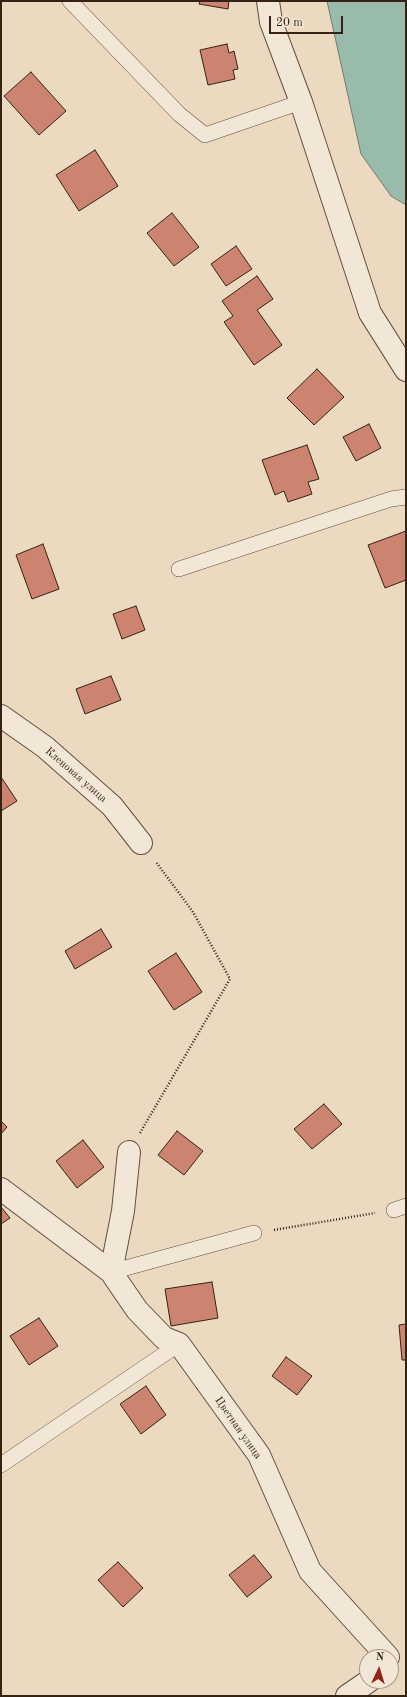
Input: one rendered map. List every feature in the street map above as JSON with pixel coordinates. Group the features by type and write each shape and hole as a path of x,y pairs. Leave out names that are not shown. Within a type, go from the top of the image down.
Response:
{"street":[{"path":"268,1 271,22 301,102 370,313 406,370"},
{"name":"Кленовая улица","path":"1,716 45,747 112,806 141,843"},
{"path":"111,1272 123,1211 129,1152"},
{"name":"Цветная улица","path":"1,1189 111,1272 137,1310 164,1338 179,1344 259,1455 310,1571 383,1649"},
{"path":"347,1696 359,1688"}],"lane":[{"path":"70,1 179,114 205,135 301,102"},
{"path":"179,569 383,502 406,497"},
{"path":"111,1272 254,1233"},
{"path":"1,1465 179,1344"}],"path":[{"path":"129,1152 230,979 193,912 141,843"},
{"path":"254,1233 400,1208"}],"shaded area":[{"path":"327,1 406,1 406,205 391,196 361,154"}],"building":[{"path":"200,1 229,1 228,9 199,4"},
{"path":"227,44 229,53 234,51 238,69 233,70 235,79 208,85 200,50"},
{"path":"31,72 66,111 39,135 4,96"},
{"path":"95,150 118,186 79,211 56,175"},
{"path":"172,213 199,247 174,266 147,233"},
{"path":"236,246 252,269 226,286 211,264"},
{"path":"257,276 273,299 257,310 282,345 254,365 224,322 233,316 222,301"},
{"path":"317,369 344,397 314,425 287,398"},
{"path":"369,424 381,448 356,461 343,437"},
{"path":"307,445 319,479 308,482 312,494 288,502 284,491 275,495 262,460"},
{"path":"406,531 406,580 385,588 368,545"},
{"path":"43,544 59,589 32,599 16,555"},
{"path":"136,606 145,630 122,639 113,614"},
{"path":"111,676 121,700 85,714 76,689"},
{"path":"1,777 17,801 1,811"},
{"path":"101,929 112,947 75,969 65,951"},
{"path":"176,953 202,992 174,1010 148,971"},
{"path":"324,1104 342,1124 312,1149 294,1129"},
{"path":"1,1121 7,1127 1,1134"},
{"path":"177,1131 203,1151 184,1175 158,1155"},
{"path":"83,1140 104,1167 77,1188 56,1161"},
{"path":"1,1207 10,1218 1,1224"},
{"path":"212,1282 218,1318 171,1326 165,1289"},
{"path":"39,1318 58,1346 29,1365 10,1336"},
{"path":"406,1324 406,1360 402,1360 399,1325"},
{"path":"286,1357 312,1376 297,1395 272,1376"},
{"path":"146,1386 166,1415 141,1434 120,1404"},
{"path":"254,1555 272,1577 247,1597 229,1575"},
{"path":"118,1562 143,1588 123,1607 98,1580"}]}
